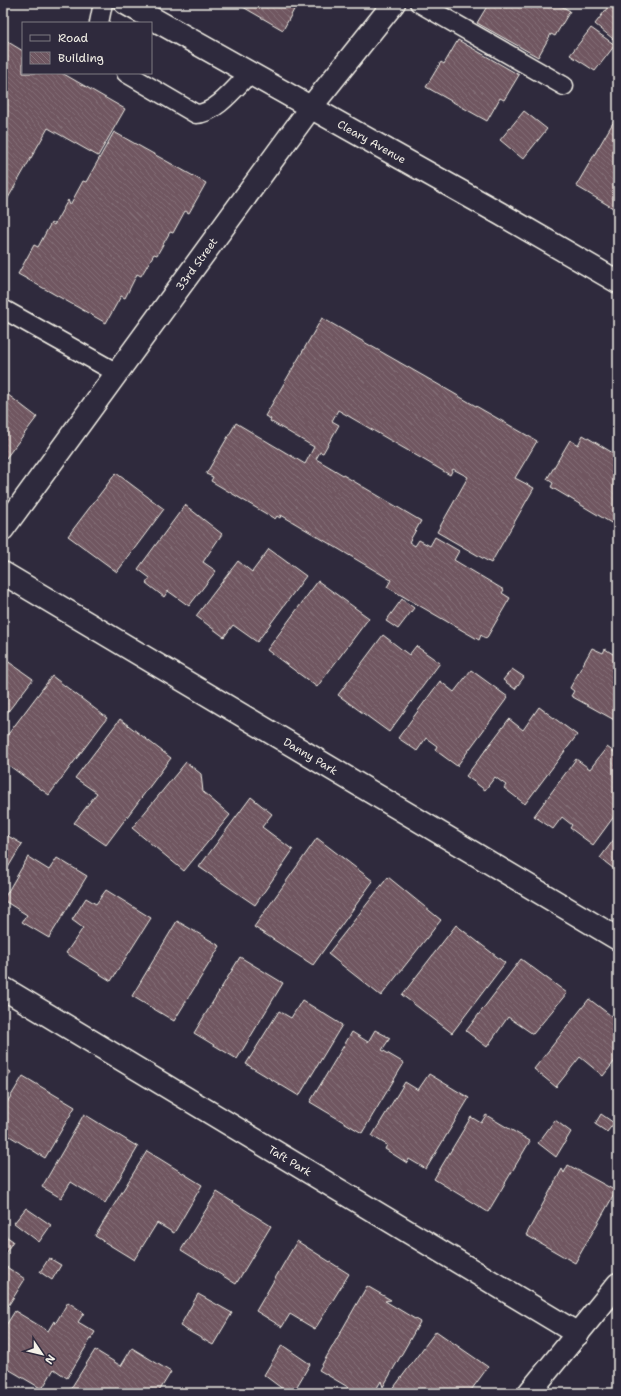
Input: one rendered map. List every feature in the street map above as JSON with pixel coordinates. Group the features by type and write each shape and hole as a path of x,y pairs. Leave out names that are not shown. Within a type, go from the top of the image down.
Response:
{"street":[{"name":"Cleary Avenue","path":"125,3 499,213 618,282"},
{"name":"33rd Street","path":"3,529 311,107 394,3"},
{"name":"Danny Park","path":"3,573 618,939"},
{"name":"Taft Park","path":"3,988 578,1334"},
{"path":"529,1393 618,1284"}],"lane":[{"path":"99,22 102,3"},
{"path":"419,3 564,86"},
{"path":"128,74 196,114 204,114 213,109 250,73"},
{"path":"3,309 117,373"}],"building":[{"path":"236,3 304,3 301,8 296,6 283,30"},
{"path":"489,3 556,3 570,11 555,36 551,34 538,57 477,23"},
{"path":"611,3 618,3 618,43 595,24"},
{"path":"591,28 615,45 595,71 570,55"},
{"path":"3,39 22,50 22,74 64,74 125,109 98,156 48,128 3,207"},
{"path":"458,40 519,75 504,100 500,98 487,121 426,87 441,62 444,64"},
{"path":"524,111 547,129 523,159 500,140"},
{"path":"614,121 618,124 618,211 576,186"},
{"path":"114,132 206,183 189,213 185,211 173,233 170,232 157,255 154,254 141,276 137,274 125,298 121,296 106,323 18,274 34,245 38,247 51,223 54,225 68,200 70,205 83,181 86,182"},
{"path":"322,318 537,441 515,478 534,488 491,563 437,532 468,477 453,469 450,475 338,410 332,421 339,425 323,453 320,452 316,459 421,521 409,542 415,546 419,540 430,546 435,537 459,551 454,560 504,590 502,593 510,598 486,639 481,635 479,640 387,587 391,580 281,515 280,518 277,516 275,519 211,481 213,477 206,474 236,423 305,464 314,447 270,421 271,419 265,416"},
{"path":"3,391 37,417 3,462"},
{"path":"583,435 618,456 618,527 551,487 553,483 547,479 570,440 578,445"},
{"path":"116,473 164,509 117,572 68,536"},
{"path":"185,505 222,534 203,562 216,571 189,606 168,591 164,597 146,583 150,578 138,569"},
{"path":"269,549 306,576 257,642 233,625 224,637 196,616 238,561 252,572"},
{"path":"318,581 369,618 317,687 267,650"},
{"path":"402,599 414,608 398,629 386,621"},
{"path":"383,635 409,655 416,646 440,663 389,732 338,695"},
{"path":"592,648 603,653 605,649 618,657 618,722 571,696 574,691 570,688"},
{"path":"3,658 33,679 3,718"},
{"path":"512,669 524,677 515,689 503,680"},
{"path":"471,670 508,697 457,766 435,750 437,746 426,738 417,751 398,738 440,681 454,692"},
{"path":"52,676 107,718 49,795 3,761 3,741"},
{"path":"539,707 577,735 525,804 504,788 506,785 495,777 485,790 466,776 509,719 523,730"},
{"path":"120,719 171,758 106,845 74,823 97,793 75,778"},
{"path":"607,747 618,755 618,811 593,845 570,828 572,825 562,817 553,829 534,816 576,759 590,769"},
{"path":"186,762 201,774 203,792 230,815 184,871 132,828"},
{"path":"251,797 272,814 262,827 293,850 255,905 199,867"},
{"path":"3,833 22,844 3,876"},
{"path":"618,834 618,872 600,858"},
{"path":"317,838 373,881 313,965 254,927"},
{"path":"28,857 49,870 57,858 87,876 49,938 22,922 27,915 3,900"},
{"path":"388,877 441,920 381,996 328,954"},
{"path":"106,890 151,918 111,981 66,953 83,928 72,920 86,898 96,904"},
{"path":"177,921 220,946 174,1021 132,996"},
{"path":"456,925 505,963 452,1033 402,995"},
{"path":"240,957 283,983 237,1059 194,1033"},
{"path":"521,959 567,993 533,1034 508,1017 487,1047 466,1031"},
{"path":"589,999 618,1021 618,1057 603,1076 580,1057 556,1087 534,1069"},
{"path":"302,1000 342,1025 299,1096 246,1064 279,1011 291,1018"},
{"path":"375,1030 390,1038 382,1050 404,1063 362,1133 310,1102 352,1032 368,1042"},
{"path":"3,1067 11,1072 3,1085"},
{"path":"429,1074 469,1098 426,1169 409,1159 407,1163 385,1149 387,1145 372,1136 405,1082 418,1090"},
{"path":"23,1076 75,1107 45,1158 3,1132 3,1109"},
{"path":"84,1114 138,1147 105,1203 71,1182 61,1198 42,1187"},
{"path":"601,1114 614,1123 607,1132 595,1124"},
{"path":"486,1115 530,1141 488,1212 434,1179 471,1117 481,1123"},
{"path":"555,1120 571,1132 556,1157 538,1143"},
{"path":"147,1151 202,1185 174,1233 157,1223 134,1260 95,1236"},
{"path":"568,1165 616,1191 575,1263 526,1235 562,1169 564,1173"},
{"path":"217,1192 271,1226 236,1284 181,1250"},
{"path":"26,1208 51,1225 39,1242 14,1223"},
{"path":"3,1234 13,1241 3,1257"},
{"path":"297,1241 349,1274 315,1329 290,1314 282,1327 256,1311"},
{"path":"49,1258 61,1265 52,1280 40,1272"},
{"path":"5,1266 25,1279 3,1314 3,1269"},
{"path":"367,1286 391,1300 385,1301 420,1322 383,1387 381,1381 374,1393 358,1393 319,1370"},
{"path":"198,1294 232,1313 213,1345 180,1326"},
{"path":"68,1302 84,1313 78,1322 95,1332 67,1378 54,1369 42,1389 3,1366 3,1330 15,1311 48,1331 54,1321 55,1324"},
{"path":"436,1331 488,1367 469,1393 396,1393 392,1390"},
{"path":"282,1345 310,1364 293,1393 288,1393 264,1375"},
{"path":"132,1348 171,1372 158,1393 68,1393 95,1350 121,1366"}]}
